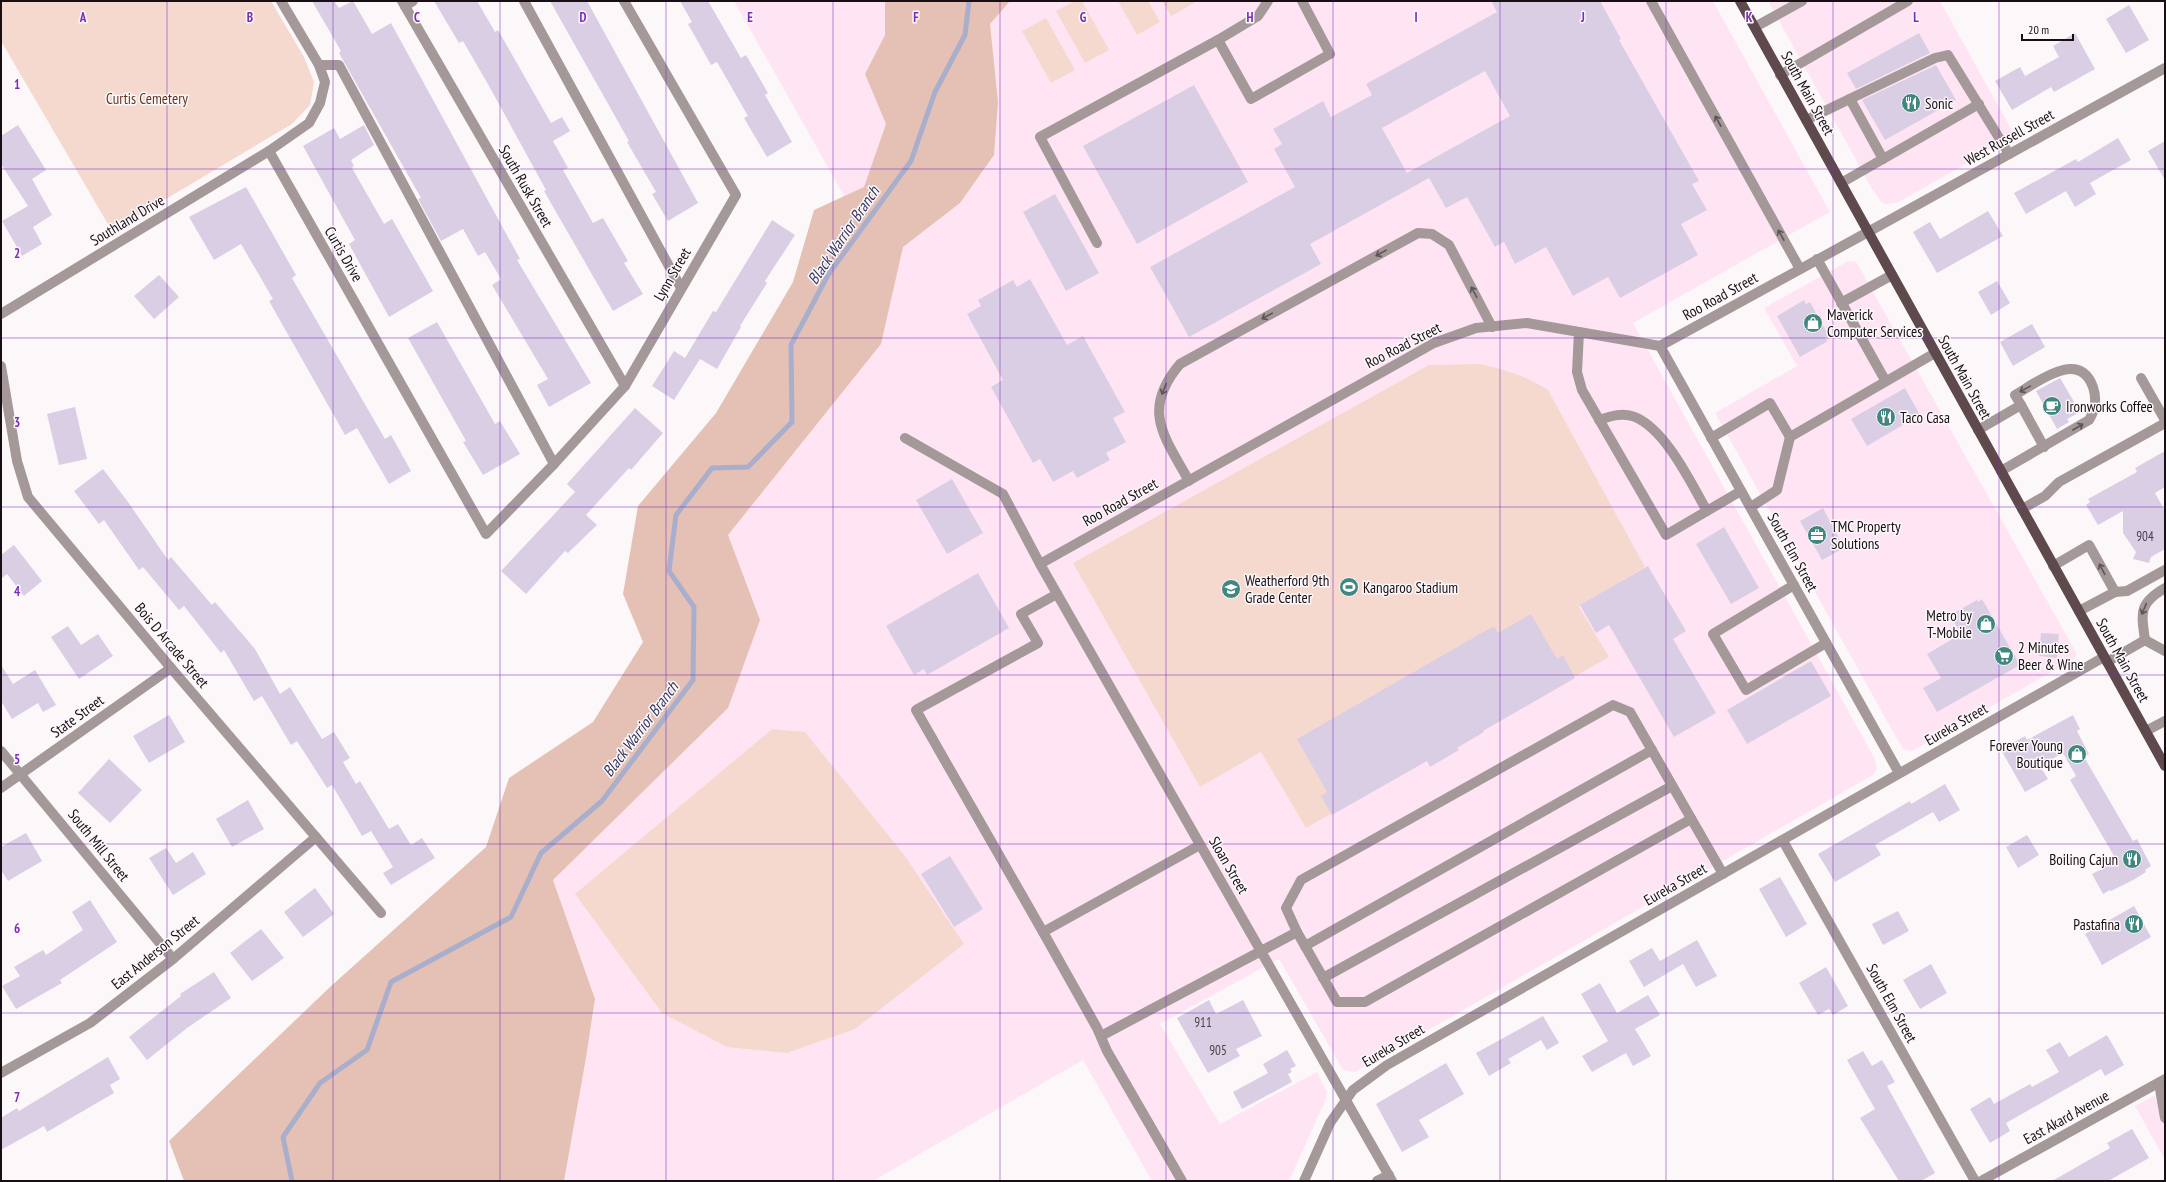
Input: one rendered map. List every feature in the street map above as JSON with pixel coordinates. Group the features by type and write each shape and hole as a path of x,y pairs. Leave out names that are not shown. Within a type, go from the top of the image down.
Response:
{"main road":[{"name":"South Main Street","path":"1740,1 2165,766"}],"street":[{"path":"269,151 309,123 320,103 324,82 320,65 281,1"},
{"path":"524,1 681,288"},
{"name":"Lynn Street","path":"486,534 554,464 625,386 736,195 624,1"},
{"path":"1097,243 1040,137 1218,40 1258,16 1268,1"},
{"path":"1218,40 1251,99 1330,54 1302,1"},
{"path":"1651,1 1800,269"},
{"path":"1755,27 1802,1"},
{"path":"1780,75 1908,1"},
{"name":"South Rusk Street","path":"407,3 625,386"},
{"path":"1806,120 1935,58 1948,55 2010,154"},
{"path":"320,65 339,65 554,464"},
{"name":"West Russell Street","path":"1868,232 2165,68"},
{"path":"1850,99 1883,159"},
{"path":"1841,183 1979,104"},
{"name":"Southland Drive","path":"1,314 269,151"},
{"name":"Curtis Drive","path":"269,151 486,534"},
{"name":"Roo Road Street","path":"1040,564 1434,343 1476,328 1527,323 1660,346 1868,232"},
{"path":"1189,481 1161,430 1159,412 1164,389 1169,378 1180,364 1418,233 1432,234 1449,245 1492,327"},
{"path":"1817,259 1885,380"},
{"path":"1842,303 1892,275"},
{"path":"1579,332 1577,372 1582,390 1666,535 1741,490"},
{"name":"South Elm Street","path":"1660,346 1899,774"},
{"path":"1790,437 1885,380 1935,353"},
{"name":"Bois D Arcade Street","path":"1,366 17,461 28,497 171,668 381,913"},
{"path":"2001,471 2044,447 2089,420 2094,412 2096,402 2091,382 2078,370 2068,368 2059,370 2014,395 2044,447"},
{"path":"2022,509 2045,496 2059,482 2165,422 2141,378"},
{"path":"1711,438 1770,403 1790,437 1777,490 1751,507"},
{"path":"1978,430 2021,405"},
{"path":"1600,420 1615,414 1636,417 1659,436 1678,460 1707,511"},
{"name":"Sloan Street","path":"905,438 1003,494 1040,564 1390,1178"},
{"path":"2053,566 2089,545 2115,592"},
{"path":"2079,611 2115,592 2127,591 2165,570"},
{"path":"1794,585 1714,634 1746,690 1826,642"},
{"path":"2165,588 2149,597 2142,616 2145,640 2165,651"},
{"path":"1057,594 1021,614 1038,643 916,710 1043,932 1182,1181"},
{"name":"Eureka Street","path":"1304,1181 1330,1123 1353,1090 1387,1065 1899,774 2145,640"},
{"name":"State Street","path":"1,788 171,668"},
{"path":"1691,819 1365,1002 1337,1002 1297,932 1286,908 1301,880 1614,705 1630,712 1723,874"},
{"path":"2146,731 2165,721"},
{"name":"South Mill Street","path":"1,750 173,959"},
{"path":"1305,946 1652,750"},
{"path":"1323,978 1672,786"},
{"name":"East Anderson Street","path":"1,1074 90,1022 173,959 316,837"},
{"name":"South Elm Street","path":"1783,841 1975,1181"},
{"path":"1043,932 1200,846"},
{"path":"1101,1036 1297,932"},
{"path":"2162,1081 2165,1118"},
{"name":"East Akard Avenue","path":"1981,1181 2162,1081"},
{"path":"1377,1181 1390,1178"}],"shaded area":[{"name":"Weatherford 9th Grade Center","path":"734,1 1713,1 1830,212 1633,323 1875,759 1877,768 1873,775 1355,1072 1346,1071 1342,1068 1279,959 1160,1024 1220,1124 1317,1072 1327,1092 1326,1099 1289,1181 1152,1181 1083,1060 873,1181 564,1181 595,999 553,880 694,607 848,203"},
{"path":"885,1 1010,1 990,24 998,102 994,155 960,203 903,247 881,344 728,535 760,620 728,708 553,880 595,999 564,1181 184,1181 169,1141 330,987 486,847 509,778 593,722 643,642 623,594 638,506 716,413 793,282 814,210 864,187 886,124 865,74 885,35"},
{"path":"1768,1 1940,1 2015,136 1899,202 1888,204 1882,203 1872,189"},
{"path":"1848,261 1856,262 1858,265 2077,654 2073,660 1912,751 1904,750 1901,746 1715,413 1797,366 1764,308"},
{"path":"2165,1090 2165,1160 2135,1106"}],"green space":[{"name":"Curtis Cemetery","path":"1,1 271,1 304,57 314,82 310,105 292,124 112,231 1,41"},
{"path":"1075,1 1082,1 1109,50 1085,63 1056,11"},
{"path":"1118,1 1148,1 1160,22 1137,35"},
{"path":"1162,1 1193,1 1194,3 1171,16"},
{"path":"1046,18 1075,70 1051,83 1022,31"},
{"name":"Kangaroo Stadium","path":"1479,364 1515,374 1548,390 1645,567 1579,607 1609,657 1306,828 1261,752 1200,787 1073,563 1429,365"},
{"path":"772,729 805,732 905,856 964,944 855,1029 787,1053 727,1047 662,1013 575,894"}],"building":[{"path":"312,1 334,1 339,8 353,1 372,34 391,23 520,259 517,260 591,383 549,407 537,385 548,379 492,285 501,279 485,252 478,256 463,229 441,241 418,199 421,198 339,53 341,51"},
{"path":"434,1 477,1 495,32 498,30 551,123 562,117 570,131 553,141 568,168 563,170 593,223 603,218 628,261 624,263 643,294 613,311 544,191 546,190 489,86 463,41 459,43"},
{"path":"550,1 587,1 698,203 668,221 652,194 656,192 627,142 629,141"},
{"path":"680,1 708,1 741,58 746,55 768,93 765,95 792,142 767,157 744,118 748,116 717,62 711,65 688,24 692,22"},
{"path":"1491,1 1600,1 1621,39 1619,40 1699,181 1692,184 1707,210 1681,224 1698,255 1620,298 1608,277 1573,296 1546,247 1515,264 1504,242 1495,247 1467,197 1446,208 1429,178 1310,244 1321,264 1189,337 1150,267 1295,187 1274,149 1282,144 1273,129 1323,101 1331,117 1372,95 1366,84 1497,12","holes":["1485,71 1510,116 1407,173 1382,128"]},
{"path":"2129,5 2149,40 2126,53 2106,19"},
{"path":"1919,33 1930,53 1856,89 1847,73"},
{"path":"2075,33 2095,69 2054,92 2051,87 2012,110 1995,81 2020,67 2025,76 2059,57 2053,46"},
{"name":"Sonic","path":"1936,65 1956,100 1885,140 1862,100"},
{"path":"1194,85 1248,182 1137,244 1083,146"},
{"path":"18,125 46,170 32,179 52,215 33,227 42,244 22,256 2,221 28,206 1,164 1,136"},
{"path":"364,125 374,145 351,160 354,166 352,168 384,224 392,219 433,291 389,317 349,244 355,240 303,146 334,128 340,139"},
{"path":"2118,138 2131,160 2090,183 2096,194 2075,207 2066,191 2026,214 2014,193 2076,159 2078,162"},
{"path":"2165,141 2165,180 2148,151"},
{"path":"246,187 296,275 292,278 385,439 391,435 411,471 389,484 357,428 345,435 269,301 273,299 241,244 214,260 189,217"},
{"path":"1055,194 1099,273 1066,291 1023,212"},
{"path":"1988,211 2003,236 1937,273 1913,232 1930,222 1940,239"},
{"path":"772,220 795,235 765,281 767,283 740,326 741,327 717,369 700,359 674,400 652,386 674,351 685,358 713,311 716,312"},
{"path":"159,275 179,297 154,319 134,296"},
{"path":"1030,279 1067,345 1083,336 1125,412 1113,418 1126,442 1106,453 1110,460 1077,478 1073,471 1053,482 1040,459 1033,463 991,387 1003,380 967,314 981,306 978,300 1013,280 1017,287"},
{"path":"1997,281 2010,303 1991,315 1978,292"},
{"path":"1804,300 1806,304 1810,302 1829,336 1825,338 1828,341 1800,357 1777,316"},
{"path":"437,322 495,424 500,421 520,454 483,475 463,442 466,441 408,338"},
{"path":"2032,324 2045,347 2013,366 2000,342"},
{"path":"2060,378 2080,412 2067,419 2069,422 2057,429 2036,391"},
{"name":"Taco Casa","path":"1905,388 1920,415 1867,446 1851,419"},
{"path":"75,407 87,459 59,465 47,414"},
{"path":"635,408 663,433 631,470 629,468 586,515 597,525 568,553 565,551 526,594 501,571 575,492 567,484"},
{"path":"2165,451 2165,487 2155,493 2165,511 2165,549 2151,557 2149,563 2133,559 2136,552 2123,533 2123,511 2098,525 2086,505 2090,502 2088,499 2137,472 2135,468"},
{"path":"103,469 168,560 171,557 212,605 215,602 255,649 280,694 290,687 322,739 334,732 350,758 343,762 356,784 360,781 389,829 398,824 411,845 422,838 435,858 391,885 383,873 393,867 371,831 362,836 332,785 327,788 297,741 291,745 262,696 254,701 224,650 221,653 184,606 179,610 143,567 139,570 104,520 99,524 74,491"},
{"path":"952,479 983,533 947,554 916,500"},
{"path":"1823,508 1844,548 1822,560 1800,521"},
{"path":"1724,527 1759,588 1731,604 1696,544"},
{"path":"14,545 42,581 24,596 7,574 1,579 1,555"},
{"path":"1648,566 1686,631 1673,639 1716,713 1674,737 1609,625 1596,633 1580,605"},
{"path":"978,573 1009,628 927,675 924,669 914,675 886,626"},
{"path":"1982,599 2020,665 1937,712 1923,688 1941,678 1927,654 1961,634 1950,615 1977,600 1978,602"},
{"path":"1531,614 1557,659 1563,655 1575,678 1483,731 1484,732 1457,748 1459,750 1430,767 1427,761 1332,815 1321,796 1327,792 1297,739 1494,626 1498,633"},
{"path":"68,626 81,645 98,634 113,656 79,679 51,637"},
{"path":"2041,633 2059,634 2057,658 2039,656"},
{"path":"1811,661 1831,696 1747,744 1727,710"},
{"path":"1,665 13,684 35,670 56,705 43,712 38,703 12,719 1,701"},
{"path":"169,715 185,742 149,763 133,736"},
{"path":"2073,715 2080,729 2077,731 2089,754 2084,757 2133,841 2137,839 2151,866 2145,870 2146,872 2135,879 2103,894 2092,874 2102,869 2099,863 2114,856 2070,780 2076,776 2063,753 2040,766 2048,779 2025,792 2001,750 2025,736 2027,740"},
{"path":"109,759 142,790 110,823 78,793"},
{"path":"1945,784 1960,810 1939,822 1933,812 1875,845 1881,855 1835,882 1818,854 1910,801 1911,804"},
{"path":"248,800 264,829 232,847 216,819"},
{"path":"26,833 42,861 8,881 1,870 1,847"},
{"path":"2027,835 2039,855 2018,868 2006,847"},
{"path":"166,848 176,863 193,852 206,874 173,895 149,858"},
{"path":"950,856 983,909 954,927 921,874"},
{"path":"1780,877 1807,924 1786,937 1759,889"},
{"path":"315,888 334,914 303,937 284,912"},
{"path":"90,900 117,942 60,980 62,983 16,1009 2,986 20,976 14,967 43,950 46,955 83,930 72,912"},
{"path":"2134,906 2151,937 2102,965 2085,934"},
{"path":"1898,911 1909,931 1883,945 1872,924"},
{"path":"261,929 284,958 252,981 230,953"},
{"path":"1697,940 1717,976 1696,987 1683,964 1644,987 1629,961 1652,948 1660,961"},
{"path":"1931,964 1947,993 1920,1009 1903,980"},
{"path":"1826,967 1848,1006 1833,1015 1829,1009 1818,1015 1799,983"},
{"path":"214,972 231,998 187,1028 147,1060 129,1037 181,996 180,994"},
{"path":"1600,983 1617,1013 1648,995 1660,1015 1635,1029 1651,1056 1633,1066 1626,1053 1592,1072 1582,1056 1608,1041 1581,994"},
{"path":"1209,1000 1216,1014 1243,1000 1262,1036 1236,1049 1240,1056 1208,1073 1177,1018"},
{"path":"1543,1016 1559,1043 1547,1050 1541,1040 1508,1059 1511,1063 1489,1076 1476,1053"},
{"path":"2107,1035 2124,1065 2105,1076 2101,1069 2006,1123 2010,1131 1990,1143 1970,1109 1990,1097 1994,1104 2030,1084 2032,1087 2059,1072 2046,1050 2060,1042 2069,1057"},
{"path":"1287,1050 1296,1066 1290,1069 1292,1072 1288,1074 1292,1082 1242,1109 1233,1092 1268,1073 1263,1064"},
{"path":"1863,1051 1872,1066 1882,1060 1895,1082 1887,1086 1935,1173 1921,1181 1899,1181 1860,1118 1875,1109 1847,1060"},
{"path":"108,1057 120,1079 110,1085 114,1093 47,1132 44,1126 1,1150 1,1118 17,1108 19,1111"},
{"path":"1446,1063 1464,1094 1419,1120 1429,1137 1402,1152 1376,1104"},
{"path":"2132,1129 2149,1158 2108,1181 2052,1181 2110,1148 2107,1143"}],"waterway":[{"name":"Black Warrior Branch","path":"292,1181 283,1137 320,1083 367,1050 391,982 511,917 541,853 602,801 693,680 694,607 669,571 676,515 712,468 748,467 792,422 791,345 828,275 911,161 935,92 965,35 969,1"}],"place":[{"name":"Sonic","path":"1911,103"},
{"name":"Maverick Computer Services","path":"1813,323"},
{"name":"Ironworks Coffee","path":"2052,406"},
{"name":"Taco Casa","path":"1886,417"},
{"name":"TMC Property Solutions","path":"1817,535"},
{"name":"Kangaroo Stadium","path":"1349,587"},
{"name":"Weatherford 9th Grade Center","path":"1231,589"},
{"name":"Metro by T-Mobile","path":"1986,624"},
{"name":"2 Minutes Beer & Wine","path":"2004,656"},
{"name":"Forever Young Boutique","path":"2077,754"},
{"name":"Boiling Cajun","path":"2132,859"},
{"name":"Pastafina","path":"2134,924"}]}
